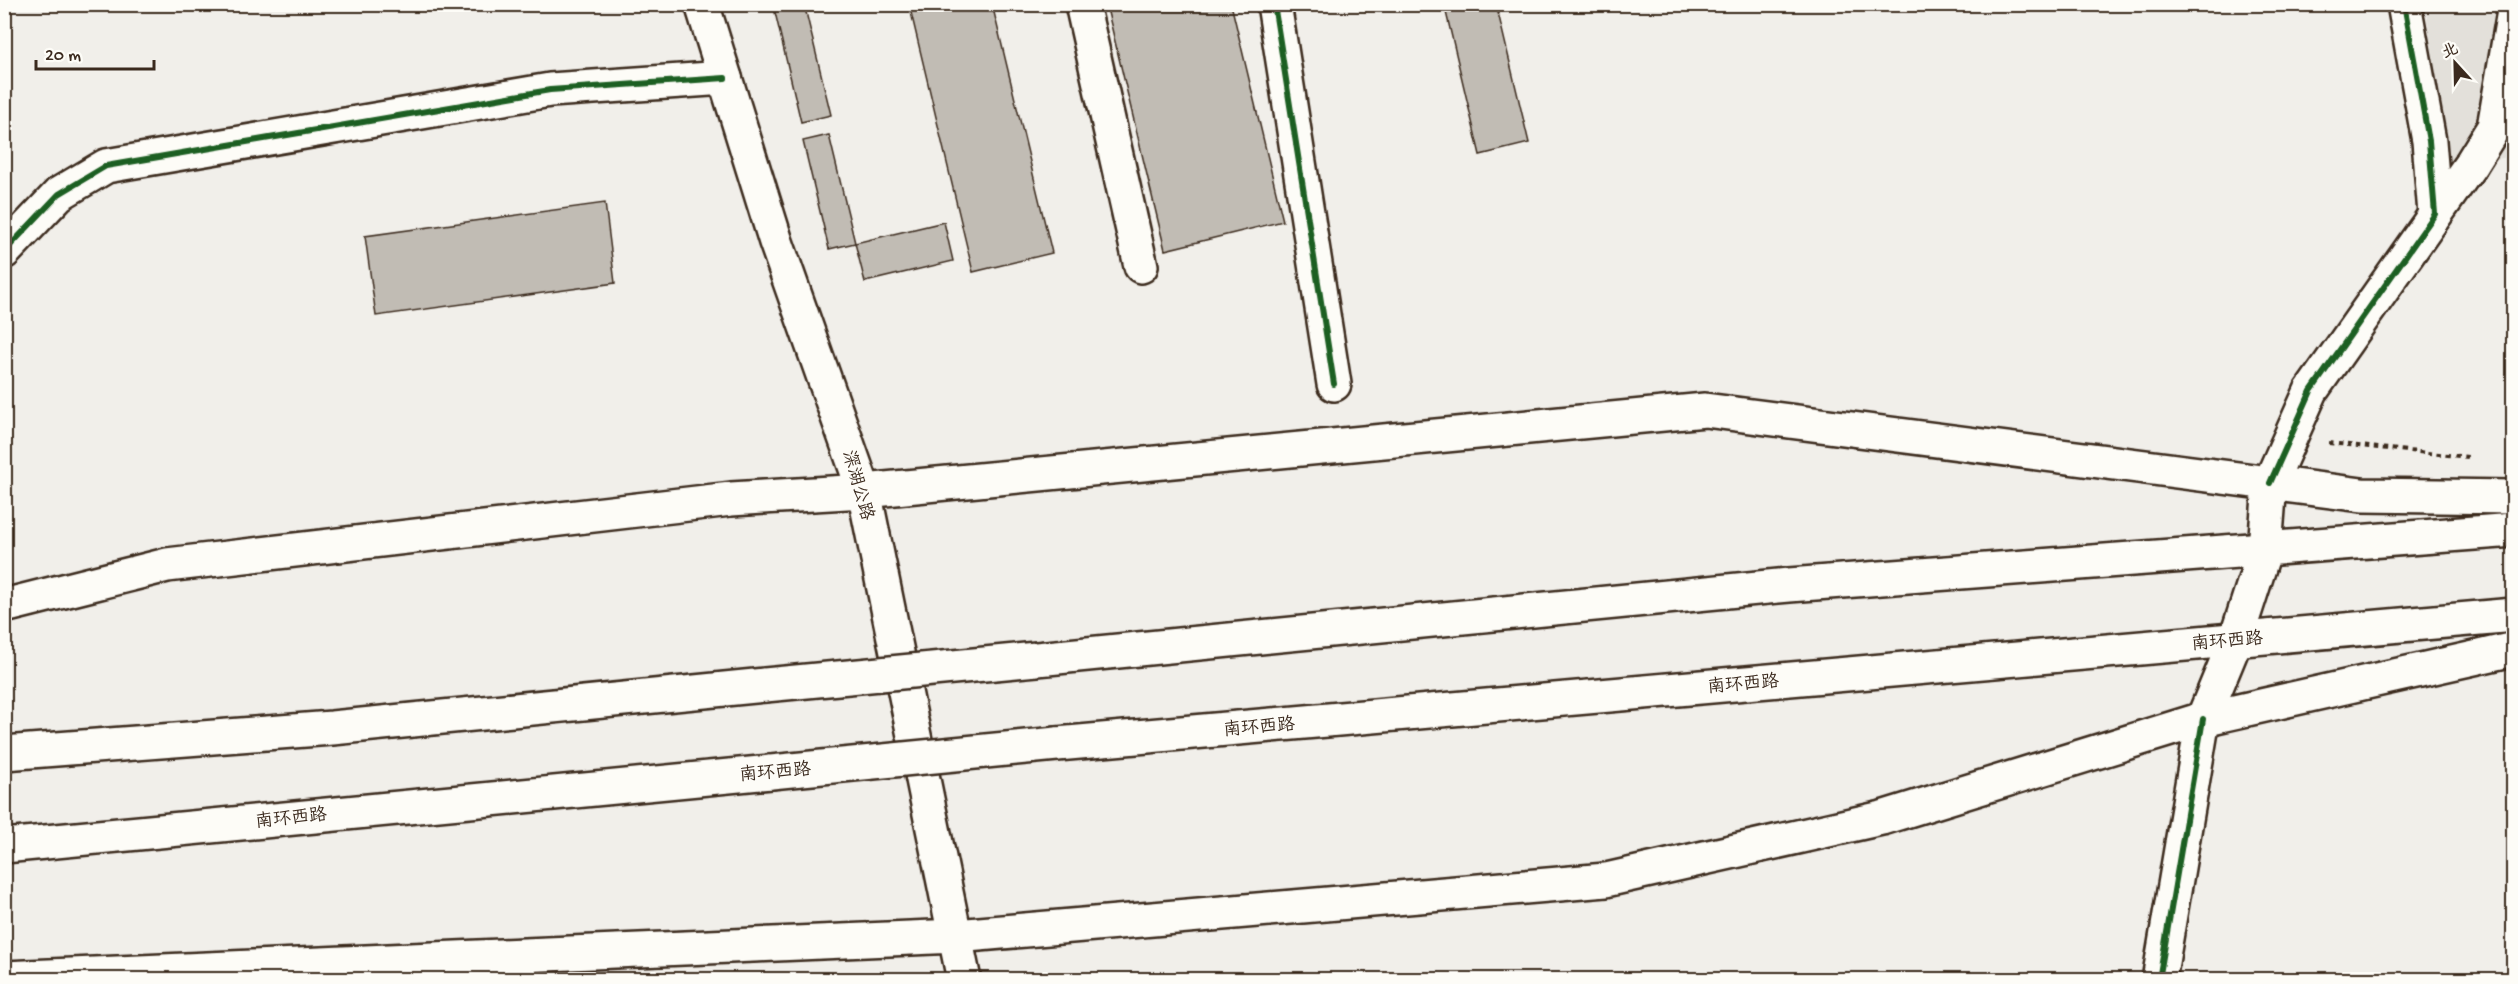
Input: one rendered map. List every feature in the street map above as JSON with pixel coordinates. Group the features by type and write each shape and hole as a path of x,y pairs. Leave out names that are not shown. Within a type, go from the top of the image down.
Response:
{"main road":[{"name":"深湖公路","path":"702,4 776,242 864,491 964,980"},
{"path":"1082,4 1140,266"},
{"path":"1274,4 1335,384"},
{"path":"2404,4 2429,141 2435,214"},
{"path":"2159,980 2203,719 2236,639 2265,549 2270,483 2311,391 2435,214 2505,108 2514,11"},
{"path":"4,252 59,194 106,166 550,90 725,78"},
{"path":"4,606 167,566 731,499 864,491 1705,410 2362,495 2514,497"},
{"path":"4,753 332,728 1789,585 2514,530"},
{"name":"南环西路","path":"4,846 1057,744 2514,615"},
{"path":"4,978 956,936 1606,880 1882,818 2203,719 2514,649"}],"path":[{"path":"2289,440 2478,458"}],"shaded area":[{"path":"2425,5 2513,5 2513,156 2450,168"}],"building":[{"path":"787,4 804,4 831,115 801,122 774,8"},
{"path":"909,4 992,4 1052,253 973,272"},
{"path":"1106,4 1231,4 1283,221 1165,250"},
{"path":"1477,4 1496,4 1529,143 1480,155 1446,12"},
{"path":"829,135 855,243 829,249 803,141"},
{"path":"605,203 615,283 376,316 365,236"},
{"path":"944,222 953,261 865,282 855,243"}],"cycle path":[{"path":"1274,4 1334,384"},
{"path":"2270,483 2311,391 2435,214 2429,141 2404,4"},
{"path":"4,252 59,194 106,166 550,90 725,78"},
{"path":"2159,980 2203,719"}]}
